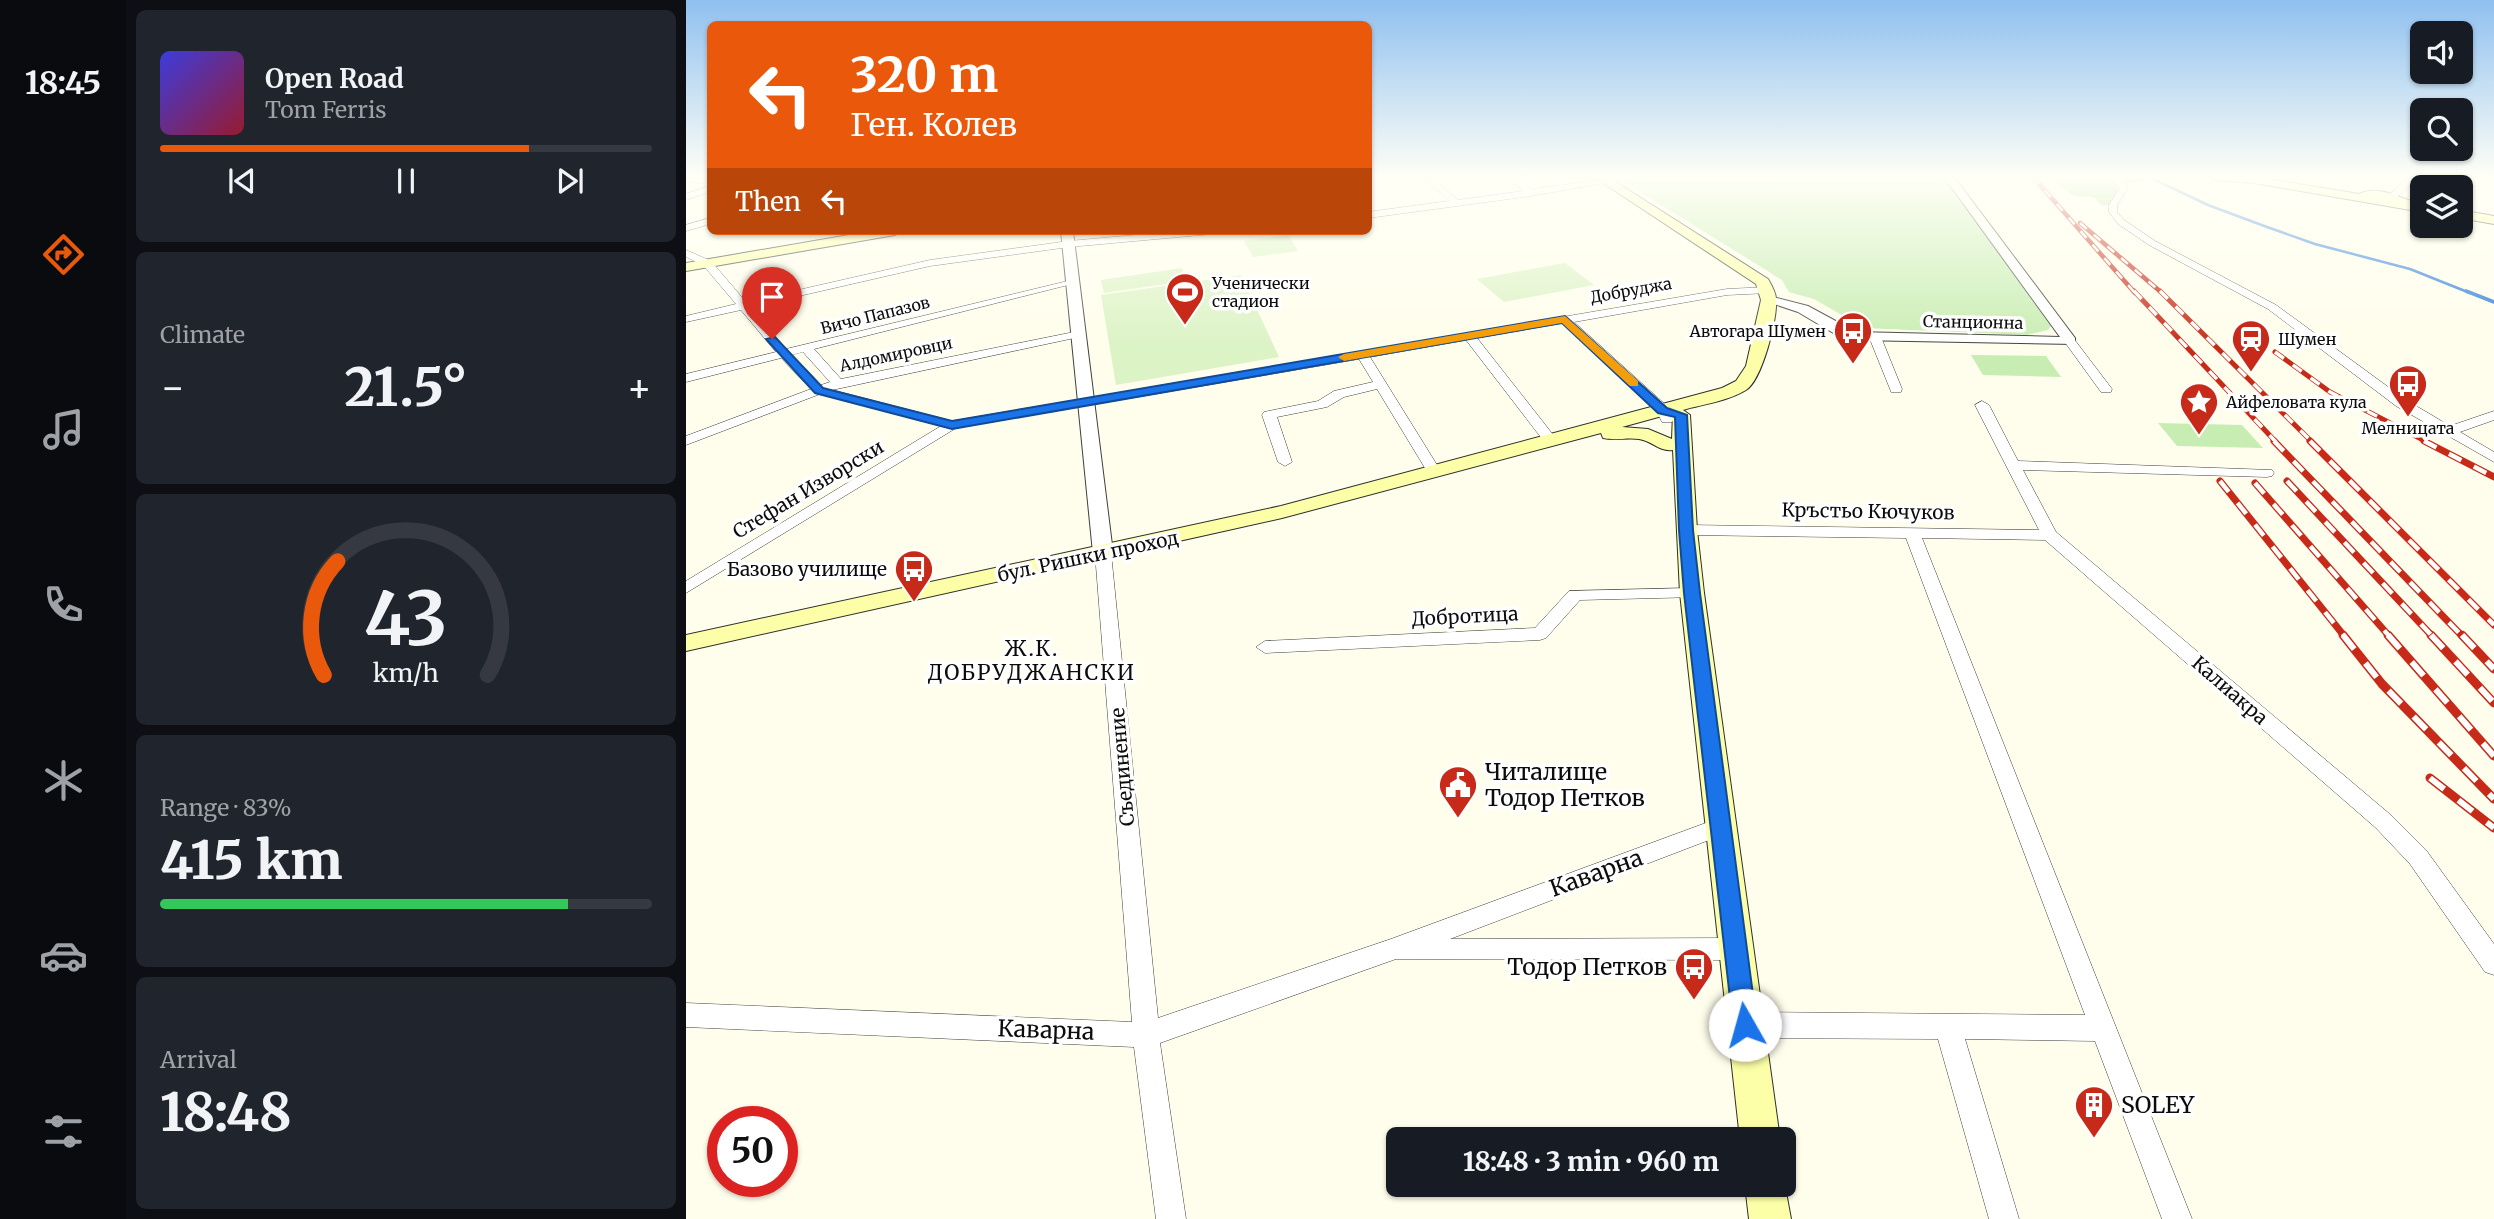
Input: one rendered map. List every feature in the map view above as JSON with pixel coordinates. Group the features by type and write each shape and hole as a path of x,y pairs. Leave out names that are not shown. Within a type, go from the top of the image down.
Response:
{"main road":[{"path":"1672,412 1740,398 1761,385 1770,367 1777,283 1769,275 1700,234"},
{"path":"686,267 857,235"},
{"path":"1672,412 1668,445 1686,530"},
{"path":"1672,412 1758,1127"},
{"name":"бул. Ришки проход","path":"1487,459 1599,436 1672,412"},
{"name":"бул. Ришки проход","path":"686,643 1282,512 1672,412"},
{"path":"1599,436 1640,432 1658,438 1668,445"},
{"path":"1767,1197 1770,1219"}],"street":[{"name":"Станционна","path":"1992,234 2106,389"},
{"path":"2138,234 2272,307 2380,388 2494,457"},
{"path":"686,319 930,263 1068,238 1130,235"},
{"name":"Съединение","path":"1068,238 1103,552 1146,1035 1171,1219"},
{"path":"686,253 707,263 784,354 819,390 952,425"},
{"name":"Вичо Папазов","path":"686,378 1072,281"},
{"name":"Добруджа","path":"952,425 1727,292 1776,297"},
{"name":"Станционна","path":"1776,297 1847,334 1875,337 2070,341"},
{"path":"1565,319 1672,412"},
{"name":"Алдомировци","path":"686,441 838,383 1079,334"},
{"path":"1469,336 1551,441"},
{"path":"1875,337 1896,389"},
{"path":"806,348 838,383"},
{"path":"1363,354 1435,473"},
{"path":"1286,462 1269,415 1322,404 1339,394 1380,384"},
{"name":"Калиакра","path":"1982,405 2049,535 2384,822 2418,857 2494,964"},
{"path":"2449,431 2494,415"},
{"name":"Стефан Изворски","path":"686,588 694,575 952,425"},
{"path":"2014,465 2267,473"},
{"name":"Кръстьо Кючуков","path":"1686,530 2049,535"},
{"path":"1912,533 2177,1219"},
{"name":"Добротица","path":"1265,647 1540,634 1575,595 1692,593"},
{"name":"Каварна","path":"686,1015 1146,1035 1391,950 1722,826"},
{"name":"Каварна","path":"1391,950 1736,949"},
{"path":"1745,1025 2102,1028"},
{"path":"1948,1027 2004,1219"}],"green space":[{"path":"1708,234 1985,234 2051,326 2048,330 2027,335 1864,328 1814,299 1789,292 1782,280"},
{"path":"1288,235 1298,251 1253,257 1244,241"},
{"path":"1565,263 1594,285 1504,302 1477,279"},
{"path":"1182,268 1187,281 1104,293 1101,280"},
{"name":"Ученически стадион","path":"1241,275 1279,357 1116,385 1101,295"},
{"path":"1971,355 2046,356 2061,377 1983,375"},
{"path":"2158,423 2242,425 2263,448 2177,446"}],"waterway":[{"path":"2286,234 2410,269 2470,293"},
{"path":"2466,291 2494,302"}],"railway":[{"path":"2083,234 2135,293"},
{"path":"2093,234 2162,293"},
{"path":"2134,291 2276,442"},
{"path":"2160,291 2312,442"},
{"path":"2275,352 2330,392 2427,442"},
{"path":"2274,441 2463,637"},
{"path":"2310,441 2494,625"},
{"path":"2424,441 2494,477"},
{"path":"2220,481 2345,637"},
{"path":"2287,481 2433,637"},
{"path":"2255,483 2390,637"},
{"path":"2343,635 2382,684 2494,799"},
{"path":"2388,635 2494,756"},
{"path":"2431,635 2494,703"},
{"path":"2462,635 2494,669"},
{"path":"2430,778 2494,828"}],"slow traffic":[{"path":"1344,357 1565,319 1634,384"}],"place":[{"name":"Ученически стадион","path":"1185,326"},
{"name":"Автогара Шумен","path":"1853,365"},
{"name":"Шумен","path":"2251,373"},
{"name":"Мелницата","path":"2408,418"},
{"name":"Айфеловата кула","path":"2199,436"},
{"name":"Базово училище","path":"914,603"},
{"name":"Читалище Тодор Петков","path":"1458,819"},
{"name":"Тодор Петков","path":"1694,1001"},
{"name":"SOLEY","path":"2094,1139"}],"district":[{"name":"Ж.К. ДОБРУДЖАНСКИ","path":"1032,661"}],"route":[{"path":"772,339 819,390 952,425 1565,319 1663,410 1681,415 1686,530 1692,593 1745,1025"}]}
